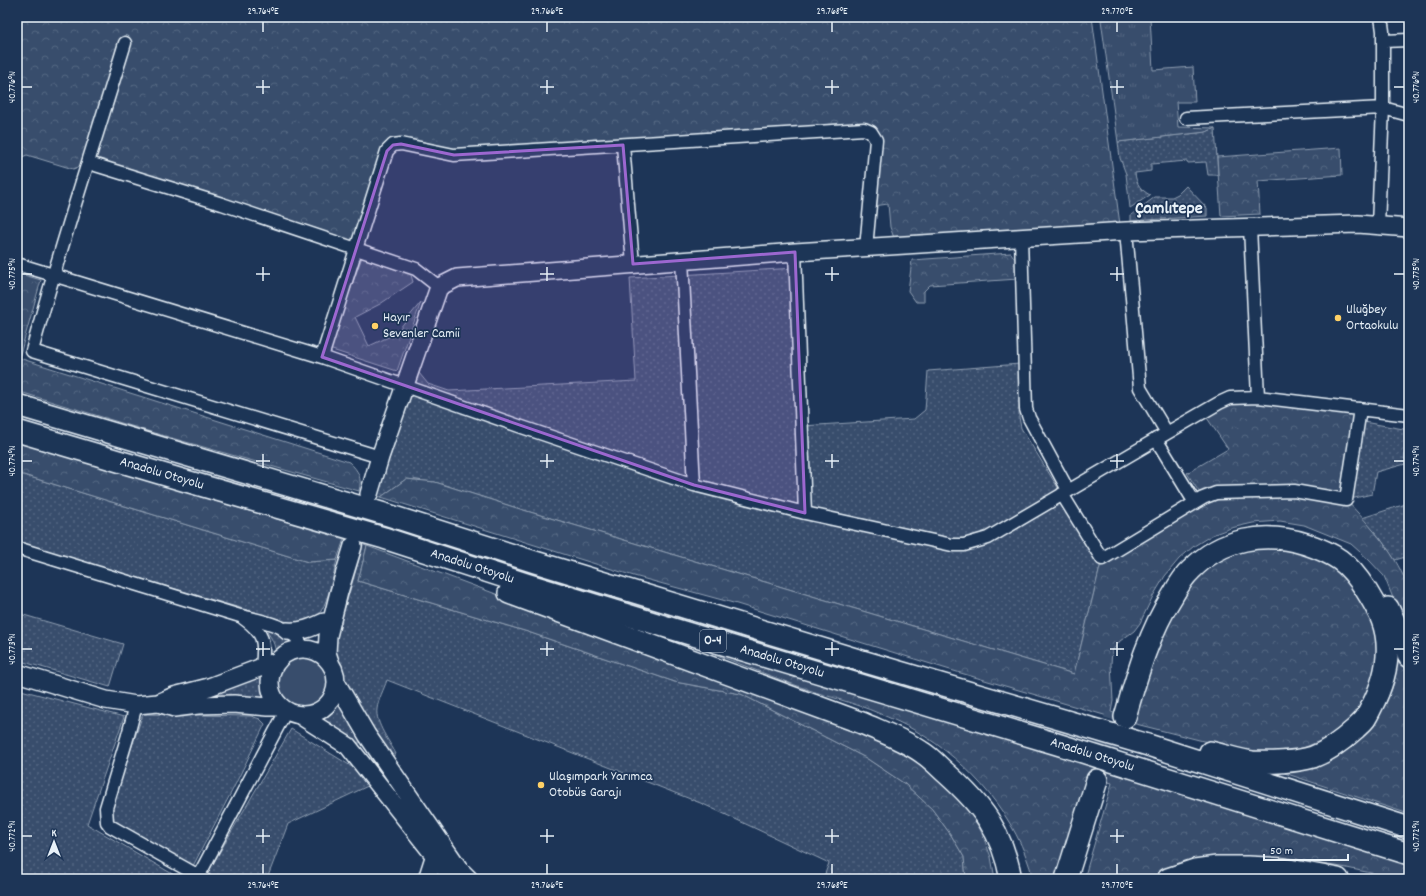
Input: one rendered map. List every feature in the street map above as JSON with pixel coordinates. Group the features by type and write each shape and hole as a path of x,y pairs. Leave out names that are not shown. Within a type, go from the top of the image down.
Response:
{"highway":[{"name":"Anadolu Otoyolu","path":"17,406 381,513 535,562 862,661 1148,745 1409,828"},
{"name":"Anadolu Otoyolu","path":"17,430 186,481 384,538 526,584 1049,741 1409,854"},
{"path":"1148,745 1196,749 1252,762 1281,762 1313,757 1342,741 1365,719 1379,693 1387,665 1387,640 1383,621 1358,577 1340,560 1318,548 1279,537 1256,538 1232,543 1217,550 1190,570 1180,583 1166,604 1148,643 1121,716 1126,672 1150,614 1167,584 1177,570 1204,546 1237,532 1255,528 1291,530 1314,536 1340,548 1363,566 1375,582 1394,620 1409,657"},
{"path":"384,538 488,585 862,724 896,738 923,752 974,799 990,821 1000,841 1009,867 1011,879"},
{"path":"1066,879 1102,782 1078,879"},
{"path":"1168,879 1195,870 1217,867 1248,867 1284,870 1338,879"}],"main road":[{"path":"369,494 380,457 438,287 457,278 795,252 1126,231 1378,224 1409,228"},
{"path":"158,703 174,708 198,705 234,704 268,707 312,714 322,710 330,702 335,692 335,673 327,653 327,645 339,592 353,546"},
{"path":"305,649 324,622 339,592"},
{"path":"287,631 306,631 324,622"},
{"path":"17,673 106,700 136,705 158,703 174,696 209,687 270,664 289,652 305,649 317,652 331,665"},
{"path":"270,664 271,691 274,699 289,711 348,746 434,857 451,874"},
{"path":"336,682 367,735 440,840 451,874"},
{"path":"426,879 440,840"},
{"path":"451,874 460,870 469,879"}],"street":[{"path":"1378,224 1383,108 1383,31 1380,17"},
{"path":"1383,41 1409,40"},
{"path":"125,43 89,163 52,275 32,350 380,457"},
{"path":"1186,118 1383,108 1409,115"},
{"path":"322,357 387,151 393,145 401,144 454,155 864,129 871,132 876,140 866,248"},
{"path":"623,145 633,264"},
{"path":"89,163 222,204 416,269 438,287"},
{"path":"1250,227 1258,397"},
{"path":"1126,231 1140,388 1167,432"},
{"path":"1020,237 1026,409 1065,492 1102,559 1203,498 1216,493 1294,491 1346,500 1360,409"},
{"path":"795,252 805,513"},
{"path":"682,260 694,485"},
{"path":"17,264 322,357 694,485 805,513 938,543 964,545 988,538 1167,432 1219,403 1236,398 1258,397 1409,415"},
{"path":"1156,439 1195,503"},
{"path":"17,548 240,616 273,624 287,631 301,642 305,649"},
{"path":"240,616 254,626 262,638 264,653 270,664"},
{"path":"136,705 106,808 107,822 110,826 200,878 289,711"}],"highlighted area":[{"path":"401,144 454,155 623,145 633,264 795,252 805,513 694,485 322,357 387,151 393,145"}],"green space":[{"path":"17,17 1092,17 1121,232 897,246 890,227 888,204 874,206 871,132 454,155 393,145 356,249 89,163 73,169 27,155 17,159"},
{"path":"1150,17 1153,70 1193,67 1195,102 1176,102 1178,127 1215,128 1206,132 1118,142 1101,20"},
{"path":"1215,128 1218,175 1208,175 1206,162 1188,163 1187,161 1151,164 1151,171 1135,173 1136,180 1140,186 1150,195 1130,208 1126,174 1120,158 1118,142 1206,132"},
{"path":"1341,148 1342,175 1258,181 1260,214 1221,216 1217,157"},
{"path":"1186,186 1207,208 1207,216 1131,221 1131,215 1155,197 1172,197 1178,194"},
{"path":"1011,253 1017,262 1018,279 930,285 924,291 924,302 916,302 908,291 912,260"},
{"path":"362,257 411,275 413,282 380,304 355,317 369,346 395,334 421,302 397,371 329,349"},
{"path":"796,268 802,426 914,419 925,410 928,371 1020,364 1019,417 1021,428 1102,559 1074,674 520,509 435,482 406,479 381,497 377,496 412,389 419,373 428,384 449,391 636,381 630,278"},
{"path":"17,273 41,280 19,358 349,462 359,475 359,491 154,433 17,391"},
{"path":"1230,398 1360,409 1346,500 1383,542 1398,565 1404,578 1410,595 1409,637 1384,576 1351,544 1304,525 1280,521 1253,523 1231,528 1212,535 1194,546 1179,559 1165,576 1153,596 1140,623 1134,631 1120,641 1112,651 1111,664 1113,701 1111,712 1116,714 1152,647 1198,571 1239,549 1287,548 1326,561 1340,572 1366,603 1378,638 1377,672 1363,706 1348,723 1327,738 1303,748 1281,752 1254,751 1223,746 1128,722 947,669 737,604 634,576 381,497 406,479 435,482 520,509 1074,674 1102,559 1203,498 1187,473 1228,449 1203,412"},
{"path":"1358,421 1409,430 1409,439 1404,459 1409,458 1409,463 1376,472 1372,494 1346,500"},
{"path":"17,440 73,459 344,539 337,560 308,562 17,473"},
{"path":"17,473 308,562 337,560 328,596 319,614 314,620 307,624 291,623 17,542"},
{"path":"1409,503 1409,556 1395,560 1380,538 1362,518"},
{"path":"344,539 367,546 358,581 528,632 675,682 741,694 866,758 905,784 932,809 951,835 964,857 966,879 823,879 829,863 703,804 387,680 379,702 377,714 378,720 396,754 393,756 388,756 338,668 333,649 362,549 342,543"},
{"path":"367,546 837,721 922,760 967,807 981,831 991,857 995,879 966,879 964,857 951,835 932,809 905,784 866,758 741,694 675,682 528,632 358,581"},
{"path":"17,613 123,644 110,687 17,660"},
{"path":"259,623 274,628 299,644 276,653 274,644 266,630"},
{"path":"1397,647 1409,677 1409,814 1269,768 1375,719 1387,701 1394,683"},
{"path":"704,650 1116,771 1409,865 1409,879 1400,879 1342,867 1286,859 1186,864 1147,879 1084,879 1112,783 1092,777 1058,879 1033,879 1026,857 1004,814 973,775 955,758 936,744 907,726 869,709 806,689"},
{"path":"302,656 312,658 321,664 327,673 329,683 327,693 321,702 312,708 302,710 292,708 283,702 277,693 275,683 277,673 283,664 292,658"},
{"path":"264,670 263,688 268,702 193,698"},
{"path":"17,689 124,717 87,824 181,879 17,879"},
{"path":"339,697 362,741 360,743 356,743 319,719 333,707"},
{"path":"143,714 251,716 260,719 265,724 193,866 114,821 111,814 111,807"},
{"path":"291,729 359,771 372,784 288,824 267,879 217,879 207,874"},
{"path":"1222,875 1286,879 1204,879"}],"tunnel":[{"path":"1097,780 1116,714"}],"place":[{"name":"Uluğbey Ortaokulu","path":"1338,318"},
{"name":"Hayır Sevenler Camii","path":"375,326"},
{"name":"Ulaşımpark Yarımca Otobüs Garajı","path":"541,785"}],"district":[{"name":"Çamlıtepe","path":"1169,209"}]}
